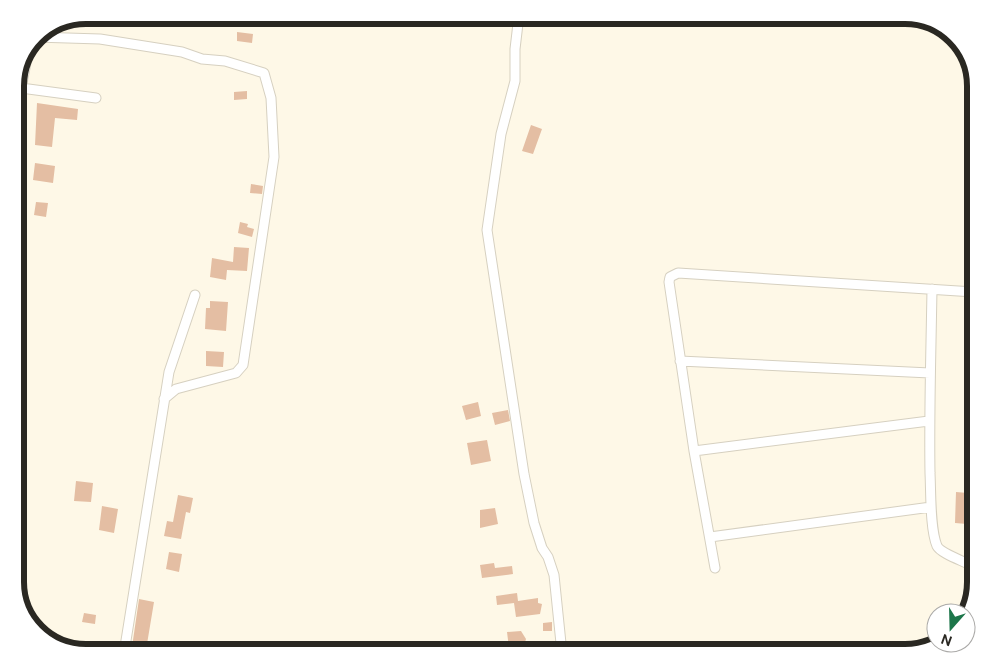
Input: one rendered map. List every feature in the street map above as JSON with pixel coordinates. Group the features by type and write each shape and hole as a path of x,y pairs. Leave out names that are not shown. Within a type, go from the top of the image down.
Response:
{"street":[{"path":"518,24 515,49 515,81 501,134 487,230 524,474 534,523 554,575 561,644"},
{"path":"47,37 100,39 182,52 202,59 224,61 256,69 264,73 266,78 271,98 274,157 243,365 236,373 176,389 164,399"},
{"path":"24,88 96,98"},
{"path":"716,568 694,451 669,282 670,276 678,273 967,292"},
{"path":"932,289 929,420 931,507 937,546 941,552 967,561"},
{"path":"125,644 169,372 195,295"},
{"path":"680,361 930,373"},
{"path":"694,451 929,420"},
{"path":"710,536 931,507"}],"building":[{"path":"237,32 253,34 252,43 237,41"},
{"path":"247,91 247,99 234,100 234,92"},
{"path":"37,103 78,109 77,120 55,118 52,147 35,145"},
{"path":"531,125 542,129 533,154 522,151"},
{"path":"35,163 55,166 53,183 33,180"},
{"path":"251,184 263,186 262,194 250,193"},
{"path":"36,202 48,203 46,217 34,215"},
{"path":"240,222 248,224 247,227 254,229 252,237 238,233"},
{"path":"234,247 249,248 247,271 227,270 226,280 210,277 212,258 233,262"},
{"path":"210,301 228,302 226,331 205,329 206,308 210,308"},
{"path":"206,351 224,352 223,367 206,366"},
{"path":"478,402 481,416 466,420 462,406"},
{"path":"508,410 510,421 495,425 492,413"},
{"path":"487,440 491,461 471,465 467,443"},
{"path":"76,481 93,483 91,502 74,501"},
{"path":"956,492 967,493 967,524 955,523"},
{"path":"178,495 193,498 190,513 186,512 181,539 164,536 167,521 173,522"},
{"path":"102,506 118,509 114,533 99,530"},
{"path":"495,508 498,524 480,528 480,510"},
{"path":"169,552 182,554 179,572 166,569"},
{"path":"494,563 495,568 512,566 513,574 482,578 480,565"},
{"path":"517,593 518,601 538,598 538,603 542,604 540,614 516,617 514,603 497,605 496,596"},
{"path":"139,599 154,602 147,644 132,644"},
{"path":"84,613 96,615 95,624 82,622"},
{"path":"552,622 552,631 543,631 543,623"},
{"path":"521,631 526,639 525,644 508,644 507,632"}]}
